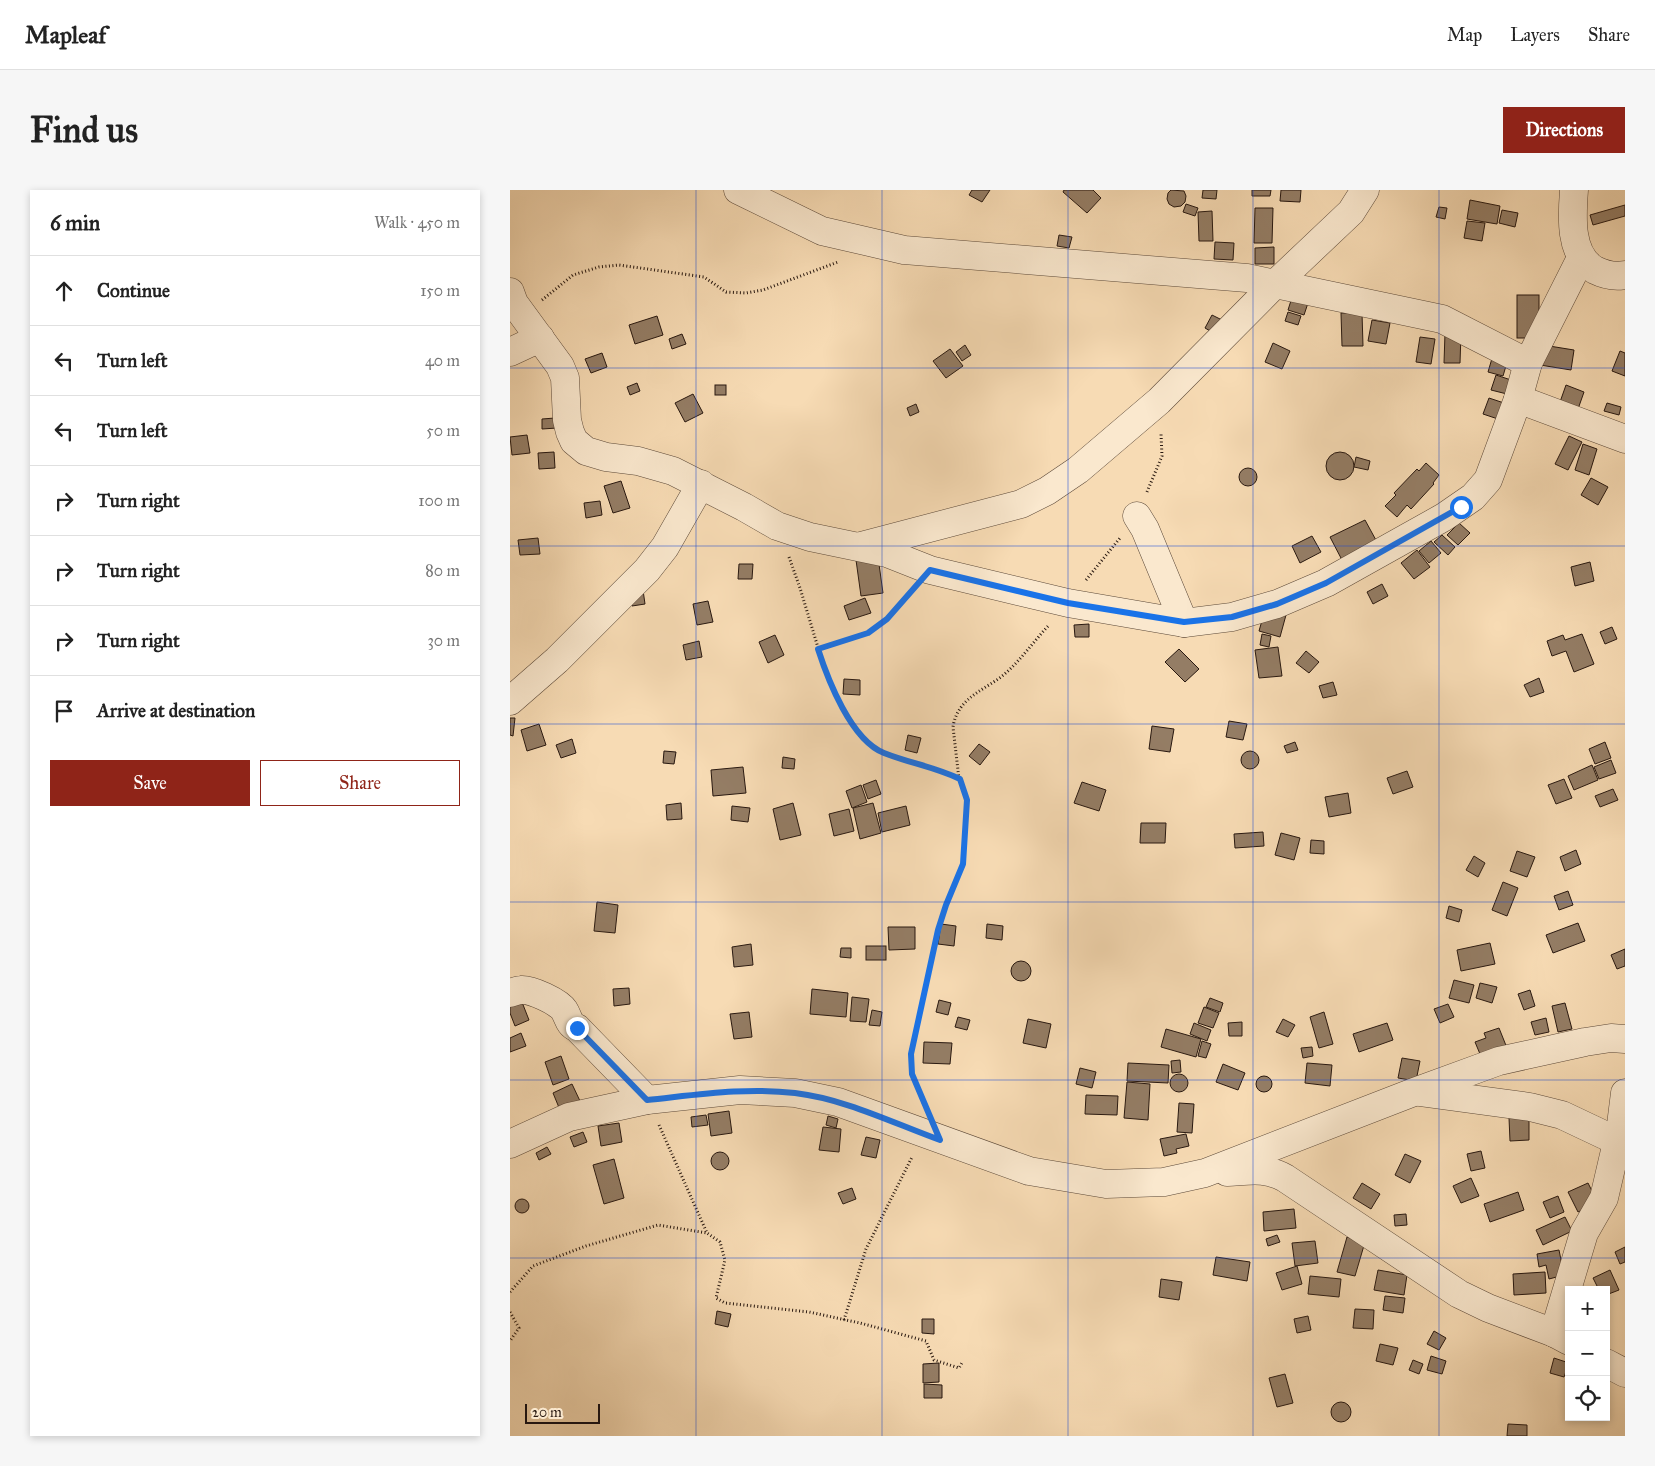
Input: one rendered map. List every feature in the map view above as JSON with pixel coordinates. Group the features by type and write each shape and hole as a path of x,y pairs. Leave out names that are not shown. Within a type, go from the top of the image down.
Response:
{"street":[{"path":"738,190 822,231 904,250 1248,278 1276,283 1442,320 1528,363"},
{"path":"859,546 1021,504 1046,491 1078,470 1159,401 1276,283 1351,212 1365,190"},
{"path":"1574,190 1574,232 1581,258 1599,272 1614,277 1625,275"},
{"path":"512,298 560,366 564,378 567,420 570,432 574,441 586,451 606,457 638,461 673,471 701,484 777,526 810,537 887,553 930,570 1068,603 1184,622 1232,617 1277,604 1326,583 1461,507 1473,498 1488,480 1518,399 1528,363 1581,258"},
{"path":"510,352 540,338"},
{"path":"1518,399 1625,439"},
{"path":"510,701 564,653 647,570 665,547 701,484"},
{"path":"1137,516 1145,529 1184,622"},
{"path":"510,993 520,989 531,991 560,1006 565,1012 568,1022 577,1028 647,1100"},
{"path":"510,1144 569,1117 647,1100 740,1090 795,1093 838,1102 1029,1171 1106,1184 1164,1182 1205,1173 1499,1061 1584,1042 1611,1038 1625,1039"},
{"path":"1414,1092 1530,1108 1562,1115 1617,1141"},
{"path":"1205,1173 1257,1170 1273,1172 1285,1178 1459,1294 1488,1308 1561,1337 1584,1233 1604,1198 1622,1125 1625,1093"},
{"path":"1610,1365 1625,1373"}],"path":[{"path":"512,298 530,305 548,296 573,275 609,266 619,265 704,277 726,292 746,293 763,290 838,262"},
{"path":"777,526 800,588 826,674 847,716 861,737 882,752 942,771 960,779 967,800 963,864 938,930 911,1054 912,1074 931,1137 866,1249 844,1320"},
{"path":"818,649 868,633 887,619 930,570"},
{"path":"647,1100 708,1233 720,1242 725,1260 716,1298 725,1303 809,1312 926,1340 934,1360 959,1368 962,1361"},
{"path":"510,1292 533,1266 586,1246 658,1226 708,1233"},
{"path":"510,1312 518,1328 510,1341"}],"building":[{"path":"972,190 990,190 982,202 969,195"},
{"path":"1064,190 1093,190 1101,198 1087,213 1063,192"},
{"path":"1171,190 1184,191 1186,196 1185,202 1181,206 1174,207 1169,204 1167,199 1168,193"},
{"path":"1203,190 1217,190 1216,199 1202,198"},
{"path":"1252,190 1271,190 1270,196 1252,196"},
{"path":"1281,190 1301,190 1300,202 1280,201"},
{"path":"1470,200 1500,206 1497,224 1467,219"},
{"path":"1186,204 1198,208 1195,216 1183,212"},
{"path":"1625,205 1625,216 1593,225 1590,215"},
{"path":"1439,207 1447,208 1445,219 1436,217"},
{"path":"1255,208 1273,208 1272,243 1254,243"},
{"path":"1502,210 1518,213 1515,227 1499,223"},
{"path":"1212,211 1213,241 1199,241 1198,212"},
{"path":"1467,221 1485,223 1482,241 1464,238"},
{"path":"1059,235 1072,237 1069,248 1057,246"},
{"path":"1215,242 1234,243 1233,260 1214,259"},
{"path":"1274,247 1274,264 1255,264 1255,248"},
{"path":"1294,291 1310,297 1304,315 1288,310"},
{"path":"1517,295 1539,295 1539,338 1517,338"},
{"path":"1288,312 1301,316 1298,325 1285,321"},
{"path":"1341,313 1362,313 1363,346 1342,346"},
{"path":"1212,315 1226,322 1219,336 1205,328"},
{"path":"657,316 663,335 635,344 629,325"},
{"path":"1372,320 1390,323 1386,344 1368,341"},
{"path":"1445,333 1461,333 1460,363 1444,363"},
{"path":"682,334 686,344 672,349 669,339"},
{"path":"1420,337 1435,339 1431,364 1416,362"},
{"path":"1273,343 1290,351 1282,369 1265,362"},
{"path":"965,345 971,355 962,361 956,352"},
{"path":"1543,345 1574,350 1571,370 1540,365"},
{"path":"950,349 963,366 946,378 933,361"},
{"path":"1620,351 1625,353 1625,376 1612,371"},
{"path":"602,353 607,367 591,373 585,359"},
{"path":"1493,355 1508,359 1503,376 1488,372"},
{"path":"1496,375 1511,380 1507,394 1491,390"},
{"path":"637,383 640,391 630,395 627,387"},
{"path":"715,385 726,385 726,395 715,395"},
{"path":"1566,385 1584,392 1578,409 1560,402"},
{"path":"693,394 703,413 685,422 675,403"},
{"path":"1489,398 1510,405 1504,421 1483,414"},
{"path":"1607,403 1621,407 1619,415 1604,411"},
{"path":"916,404 919,412 910,416 907,408"},
{"path":"555,418 557,428 542,429 542,419"},
{"path":"527,435 530,453 512,455 510,437"},
{"path":"1569,436 1582,442 1568,470 1555,464"},
{"path":"1583,444 1597,449 1589,475 1575,470"},
{"path":"554,452 555,468 539,469 538,453"},
{"path":"1340,452 1350,456 1354,466 1350,476 1340,480 1330,476 1326,466 1330,456"},
{"path":"1356,457 1370,461 1368,470 1354,467"},
{"path":"1426,463 1439,475 1434,484 1411,509 1407,505 1397,517 1385,506 1396,495 1394,493 1417,469 1419,471"},
{"path":"1248,468 1254,471 1257,477 1254,483 1248,486 1242,483 1239,477 1242,471"},
{"path":"1591,478 1608,487 1598,505 1581,495"},
{"path":"621,481 630,508 613,513 604,486"},
{"path":"600,501 602,515 586,518 584,503"},
{"path":"1365,520 1377,542 1342,560 1330,537"},
{"path":"1459,523 1470,533 1458,545 1447,535"},
{"path":"1442,535 1455,547 1448,555 1434,542"},
{"path":"1312,536 1321,552 1300,563 1292,546"},
{"path":"538,538 540,554 520,555 518,540"},
{"path":"1431,541 1441,553 1429,563 1419,551"},
{"path":"1417,550 1430,567 1414,579 1401,563"},
{"path":"878,557 883,593 861,596 856,560"},
{"path":"1590,562 1594,581 1575,586 1571,567"},
{"path":"739,564 753,564 752,579 738,579"},
{"path":"1382,584 1388,596 1373,604 1367,592"},
{"path":"643,590 645,604 632,606 630,592"},
{"path":"865,598 871,613 849,620 844,606"},
{"path":"708,601 713,622 697,625 693,604"},
{"path":"1265,610 1286,615 1280,637 1259,631"},
{"path":"1089,624 1089,637 1075,637 1074,625"},
{"path":"1612,627 1617,639 1605,644 1600,632"},
{"path":"1262,634 1271,636 1269,647 1260,645"},
{"path":"1582,634 1594,664 1574,672 1566,651 1552,656 1547,641 1563,635 1565,640"},
{"path":"775,635 784,655 768,663 759,642"},
{"path":"699,641 702,657 686,660 683,645"},
{"path":"1278,647 1282,676 1259,678 1255,650"},
{"path":"1179,649 1199,669 1185,682 1165,662"},
{"path":"1306,651 1319,662 1309,673 1296,663"},
{"path":"1539,678 1544,692 1530,697 1524,685"},
{"path":"844,679 860,680 860,695 843,694"},
{"path":"1333,682 1337,695 1323,698 1319,686"},
{"path":"510,718 515,718 513,736 510,735"},
{"path":"1229,721 1247,724 1243,740 1226,737"},
{"path":"539,724 546,745 527,751 521,730"},
{"path":"1152,726 1174,729 1170,752 1149,749"},
{"path":"908,735 921,738 917,753 905,750"},
{"path":"572,739 576,753 561,758 556,745"},
{"path":"1295,742 1298,750 1287,753 1284,746"},
{"path":"1605,742 1611,758 1595,764 1589,749"},
{"path":"979,744 990,752 980,765 969,756"},
{"path":"664,751 676,752 674,764 663,763"},
{"path":"1250,751 1256,754 1259,760 1256,766 1250,769 1244,766 1241,760 1244,754"},
{"path":"783,757 795,759 794,769 782,768"},
{"path":"1611,760 1616,773 1599,779 1594,767"},
{"path":"1592,765 1598,780 1574,790 1568,776"},
{"path":"743,767 746,793 713,796 711,770"},
{"path":"1407,771 1413,787 1393,794 1387,778"},
{"path":"1564,779 1572,798 1556,804 1548,785"},
{"path":"876,780 881,794 868,799 863,785"},
{"path":"1082,782 1106,790 1099,811 1074,803"},
{"path":"861,785 867,802 852,808 846,791"},
{"path":"1613,789 1618,800 1600,807 1595,796"},
{"path":"1348,793 1351,813 1329,817 1325,797"},
{"path":"681,803 682,819 667,820 666,805"},
{"path":"793,803 801,835 780,840 773,809"},
{"path":"873,803 881,833 860,839 853,808"},
{"path":"732,806 750,808 748,822 731,820"},
{"path":"906,806 910,825 882,832 878,813"},
{"path":"849,809 854,831 834,836 829,814"},
{"path":"1141,823 1166,823 1165,843 1140,843"},
{"path":"1263,832 1264,846 1235,848 1234,834"},
{"path":"1281,833 1300,838 1294,860 1275,855"},
{"path":"1311,840 1324,841 1324,854 1310,853"},
{"path":"1576,850 1581,864 1565,871 1560,857"},
{"path":"1517,851 1535,857 1527,877 1510,871"},
{"path":"1474,856 1485,863 1478,877 1466,870"},
{"path":"1503,882 1518,888 1507,916 1492,910"},
{"path":"1568,891 1573,905 1559,910 1554,896"},
{"path":"597,902 618,905 615,933 594,931"},
{"path":"1449,906 1462,910 1459,922 1446,918"},
{"path":"1578,923 1585,941 1553,953 1546,935"},
{"path":"941,924 956,926 954,946 938,944"},
{"path":"987,924 1003,926 1002,940 986,938"},
{"path":"888,927 915,927 915,949 889,950"},
{"path":"1490,943 1495,964 1461,971 1457,950"},
{"path":"751,944 753,965 734,967 732,947"},
{"path":"866,946 886,946 886,960 866,960"},
{"path":"841,948 851,948 851,958 840,957"},
{"path":"1625,949 1625,966 1617,969 1611,955"},
{"path":"1021,961 1028,964 1031,971 1028,978 1021,981 1014,978 1011,971 1014,964"},
{"path":"1454,980 1474,985 1469,1003 1449,998"},
{"path":"1480,983 1497,987 1492,1003 1476,998"},
{"path":"629,988 630,1004 614,1006 613,989"},
{"path":"812,989 848,993 846,1017 810,1014"},
{"path":"1530,990 1535,1006 1524,1010 1518,994"},
{"path":"520,997 529,1020 515,1026 510,1013 510,1001"},
{"path":"852,997 869,999 866,1022 850,1021"},
{"path":"1210,998 1223,1003 1220,1012 1206,1007"},
{"path":"939,1000 951,1003 948,1015 936,1012"},
{"path":"1565,1003 1572,1029 1558,1032 1552,1006"},
{"path":"1448,1004 1454,1017 1440,1023 1434,1009"},
{"path":"1204,1007 1219,1013 1213,1028 1198,1023"},
{"path":"872,1010 882,1012 880,1026 869,1025"},
{"path":"749,1012 752,1037 734,1039 730,1014"},
{"path":"1324,1012 1333,1044 1319,1048 1310,1017"},
{"path":"958,1017 970,1020 967,1030 955,1027"},
{"path":"1546,1018 1549,1032 1535,1035 1531,1022"},
{"path":"1028,1019 1051,1024 1046,1048 1023,1043"},
{"path":"1283,1019 1295,1025 1288,1037 1276,1032"},
{"path":"1242,1022 1242,1036 1229,1036 1228,1023"},
{"path":"1194,1023 1211,1030 1207,1041 1190,1034"},
{"path":"1387,1023 1393,1040 1359,1052 1353,1034"},
{"path":"1499,1028 1507,1048 1480,1054 1475,1042 1486,1038 1484,1033"},
{"path":"1166,1029 1201,1039 1196,1057 1161,1047"},
{"path":"521,1033 526,1046 510,1052 510,1038"},
{"path":"1202,1041 1211,1044 1206,1058 1198,1056"},
{"path":"924,1042 952,1043 950,1064 923,1063"},
{"path":"1312,1047 1313,1056 1303,1058 1301,1048"},
{"path":"561,1056 569,1079 553,1085 545,1062"},
{"path":"1402,1058 1420,1061 1416,1081 1398,1078"},
{"path":"1180,1060 1181,1072 1172,1073 1171,1061"},
{"path":"1128,1063 1169,1065 1168,1083 1127,1081"},
{"path":"1307,1063 1332,1065 1330,1086 1305,1083"},
{"path":"1223,1064 1245,1073 1238,1090 1216,1082"},
{"path":"1080,1068 1096,1072 1092,1088 1076,1084"},
{"path":"1179,1074 1185,1077 1188,1083 1185,1089 1179,1092 1173,1089 1170,1083 1173,1077"},
{"path":"1261,1076 1267,1076 1272,1081 1270,1090 1261,1092 1256,1087 1256,1081"},
{"path":"1127,1082 1150,1084 1148,1120 1124,1118"},
{"path":"572,1084 580,1101 560,1110 553,1093"},
{"path":"1086,1095 1118,1096 1117,1115 1085,1114"},
{"path":"1179,1103 1194,1104 1192,1133 1177,1132"},
{"path":"729,1111 732,1133 711,1136 708,1114"},
{"path":"706,1115 708,1125 692,1127 691,1117"},
{"path":"828,1116 838,1119 836,1128 826,1125"},
{"path":"1529,1117 1529,1140 1510,1141 1509,1118"},
{"path":"619,1123 622,1142 601,1146 598,1126"},
{"path":"823,1127 841,1129 839,1152 819,1150"},
{"path":"583,1132 587,1142 574,1147 570,1137"},
{"path":"1186,1134 1189,1146 1176,1149 1177,1153 1164,1156 1160,1139"},
{"path":"866,1137 880,1140 876,1158 861,1155"},
{"path":"547,1147 551,1154 539,1160 536,1153"},
{"path":"1481,1151 1485,1168 1471,1171 1467,1154"},
{"path":"720,1152 726,1155 729,1161 726,1167 720,1170 714,1167 711,1161 714,1155"},
{"path":"1405,1154 1421,1161 1410,1183 1395,1175"},
{"path":"614,1159 624,1198 604,1204 593,1165"},
{"path":"1471,1178 1479,1196 1461,1203 1453,1186"},
{"path":"1362,1183 1380,1194 1371,1209 1353,1198"},
{"path":"1588,1183 1598,1203 1578,1212 1568,1192"},
{"path":"852,1188 856,1199 843,1204 838,1193"},
{"path":"1518,1192 1524,1210 1490,1222 1484,1204"},
{"path":"1558,1196 1564,1212 1550,1218 1543,1202"},
{"path":"522,1199 527,1201 529,1206 527,1211 522,1213 517,1211 515,1206 517,1201"},
{"path":"1294,1209 1296,1228 1264,1231 1263,1212"},
{"path":"1406,1214 1407,1225 1395,1226 1394,1215"},
{"path":"1565,1217 1572,1231 1543,1245 1536,1230"},
{"path":"1277,1235 1280,1242 1268,1246 1266,1239"},
{"path":"1347,1237 1365,1242 1355,1276 1337,1272"},
{"path":"1315,1241 1318,1263 1295,1266 1292,1243"},
{"path":"1625,1247 1625,1262 1620,1264 1615,1252"},
{"path":"1559,1250 1564,1275 1549,1279 1546,1265 1539,1267 1537,1254"},
{"path":"1216,1257 1250,1262 1247,1281 1213,1275"},
{"path":"1297,1266 1302,1284 1282,1290 1276,1273"},
{"path":"1378,1270 1407,1275 1404,1295 1374,1290"},
{"path":"1610,1270 1619,1290 1610,1293 1610,1286 1597,1286 1593,1278"},
{"path":"1545,1272 1546,1293 1514,1295 1513,1274"},
{"path":"1310,1276 1341,1279 1339,1297 1308,1294"},
{"path":"1161,1279 1182,1282 1179,1300 1159,1297"},
{"path":"1385,1296 1405,1298 1403,1313 1383,1310"},
{"path":"1355,1309 1374,1310 1373,1329 1353,1328"},
{"path":"717,1311 731,1314 728,1327 715,1324"},
{"path":"1308,1316 1311,1330 1297,1333 1294,1319"},
{"path":"922,1319 934,1319 934,1334 922,1333"},
{"path":"1434,1331 1446,1338 1439,1350 1427,1344"},
{"path":"1380,1344 1398,1348 1393,1365 1376,1361"},
{"path":"1431,1356 1446,1361 1442,1374 1427,1370"},
{"path":"1554,1358 1565,1362 1564,1377 1550,1373"},
{"path":"1413,1360 1423,1364 1419,1374 1409,1370"},
{"path":"939,1363 939,1382 923,1383 923,1364"},
{"path":"1285,1374 1293,1403 1277,1407 1269,1378"},
{"path":"924,1384 942,1385 942,1398 924,1398"},
{"path":"1341,1402 1348,1405 1351,1412 1348,1419 1341,1422 1334,1419 1331,1412 1334,1405"},
{"path":"1508,1424 1527,1425 1527,1436 1507,1436"}],"route":[{"path":"577,1028 647,1100 740,1090 795,1093 838,1102 940,1140 916,1087 912,1074 911,1054 938,930 963,864 967,800 960,779 942,771 882,752 861,737 847,716 826,674 818,649 868,633 887,619 930,570 1068,603 1184,622 1232,617 1277,604 1326,583 1461,507"}]}
